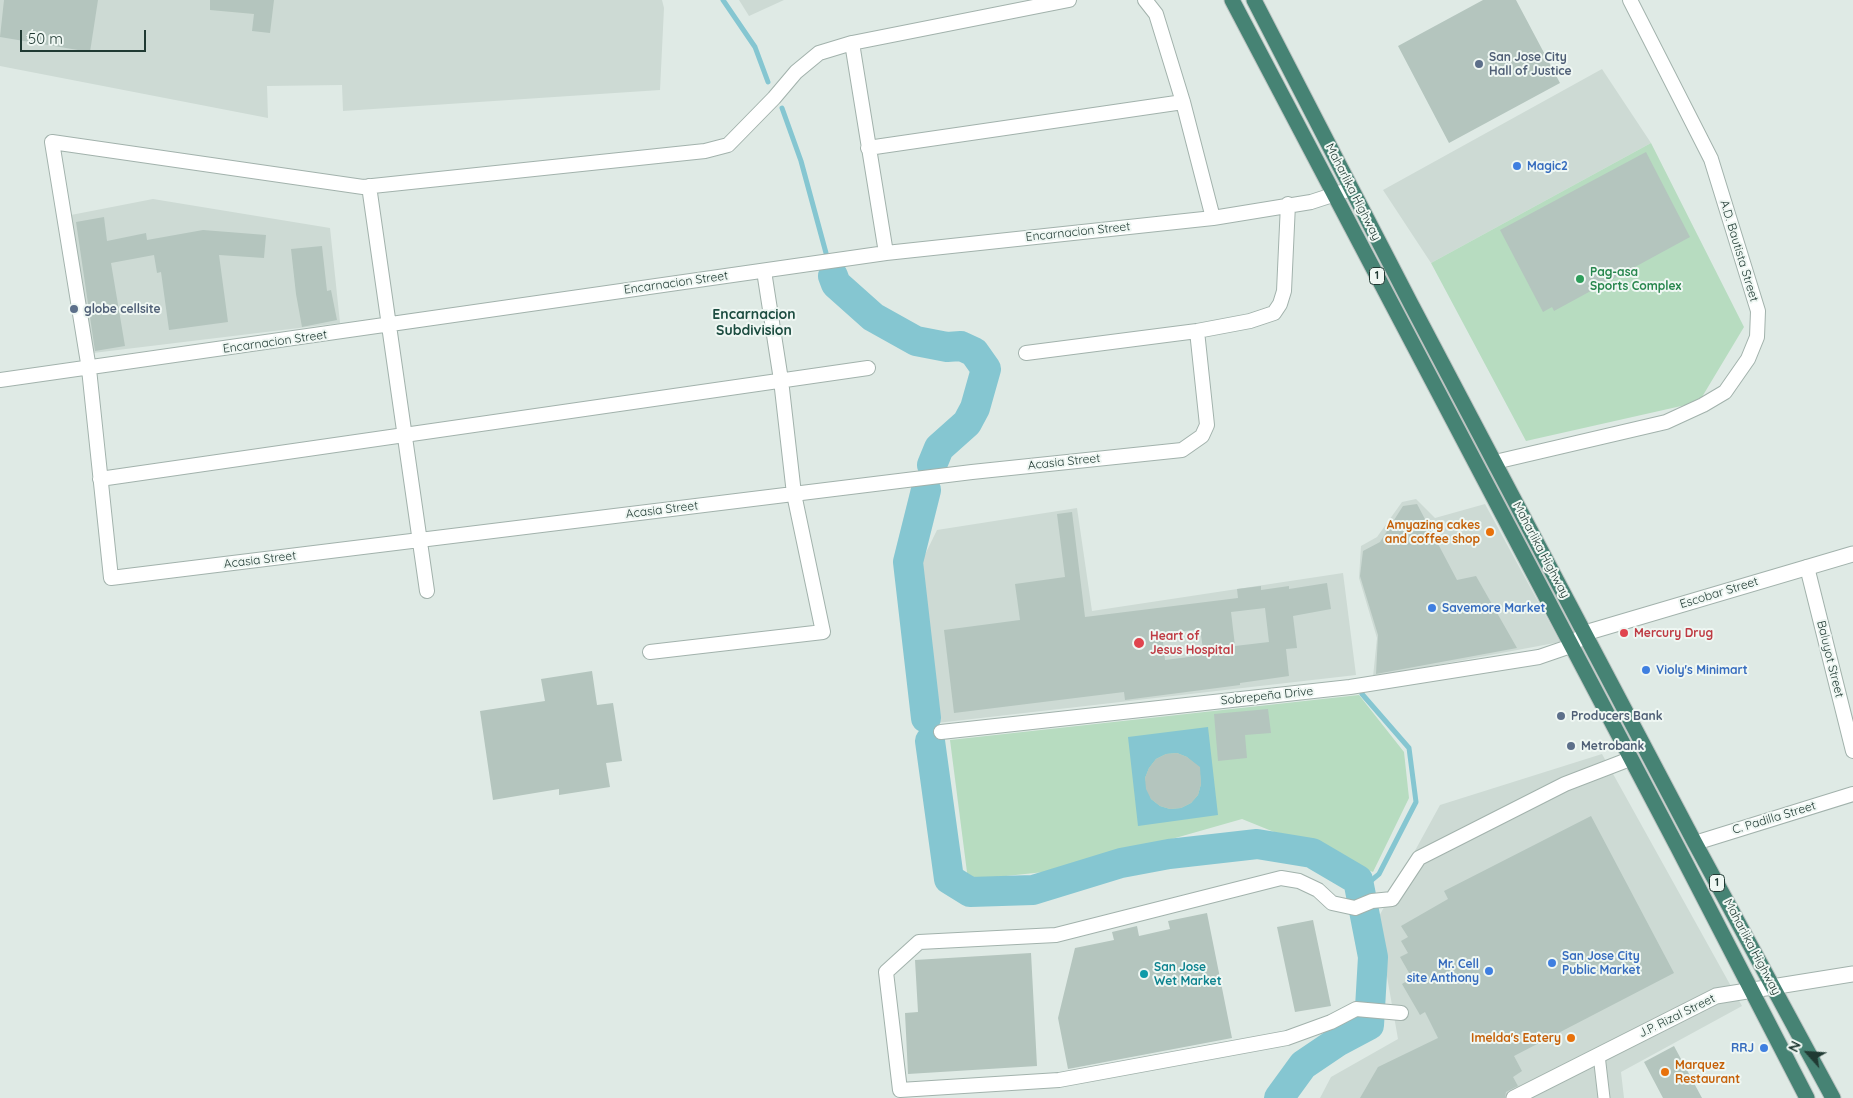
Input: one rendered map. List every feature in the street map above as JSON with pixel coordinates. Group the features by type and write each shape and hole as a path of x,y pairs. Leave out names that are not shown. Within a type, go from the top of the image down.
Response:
{"highway":[{"name":"Maharlika Highway","path":"1232,0 1807,1098"},
{"name":"Maharlika Highway","path":"1254,0 1351,189 1695,843 1833,1098"}],"street":[{"path":"868,368 100,479 89,369 52,142 369,186 720,149 734,139 803,65 819,53 852,43 1069,0"},
{"path":"1145,0 1156,14 1183,102 1213,218"},
{"name":"A.D. Bautista Street","path":"1495,462 1666,422 1703,405 1725,392 1748,359 1757,337 1758,311 1711,159 1630,0"},
{"path":"852,43 886,253"},
{"path":"868,148 1183,102"},
{"path":"369,186 427,591"},
{"name":"Encarnacion Street","path":"0,380 89,369 886,253 1213,218 1288,204 1311,202 1351,189"},
{"path":"1026,353 1197,331 1264,317 1274,313 1280,304 1284,290 1288,204"},
{"path":"650,652 823,632 794,494 781,380 764,271"},
{"name":"Acasia Street","path":"100,479 111,578 972,472 1182,450 1202,436 1207,425 1197,331"},
{"name":"Escobar Street","path":"1585,633 1853,554"},
{"name":"Baluyot Street","path":"1807,567 1853,751"},
{"name":"Sobrepeña Drive","path":"941,732 1350,687 1539,657 1571,646 1585,633"},
{"path":"1401,1014 1356,1009 1324,1025 1287,1038 1068,1079 900,1090 886,972 920,942 1056,935 1281,878 1300,881 1318,890 1332,903 1355,908 1372,902 1392,899 1419,858 1565,784 1630,759"},
{"name":"C. Padilla Street","path":"1695,843 1853,794"},
{"name":"J.P. Rizal Street","path":"1514,1098 1716,996 1853,974"},
{"path":"1599,1054 1604,1098"}],"shaded area":[{"path":"0,0 662,0 664,8 660,90 343,111 342,85 267,86 268,118 0,66"},
{"path":"739,0 784,0 749,16"},
{"name":"Magic2","path":"1602,69 1651,143 1431,263 1383,190"},
{"path":"153,199 330,228 340,323 93,353 71,215"},
{"name":"Savemore Market","path":"1416,499 1435,518 1485,504 1560,642 1373,677 1377,638 1359,578 1361,546 1377,537 1402,502"},
{"name":"Heart of Jesus Hospital","path":"1077,508 1092,611 1343,573 1356,675 937,723 915,575 937,530"},
{"name":"San Jose City Public Market","path":"1602,754 1742,1006 1621,1072 1624,1098 1320,1098 1331,1077 1398,1039 1377,920 1440,805"}],"green space":[{"name":"Pag-asa Sports Complex","path":"1651,143 1744,327 1699,402 1526,441 1431,263"},
{"path":"1359,695 1404,752 1409,798 1373,872 1242,819 1063,870 968,880 950,740"}],"water":[{"path":"1208,727 1218,815 1138,826 1128,737","holes":["1177,753 1187,757 1195,764 1200,774 1201,784 1198,795 1191,803 1181,808 1170,809 1160,806 1151,799 1145,778 1149,768 1156,759 1166,754"]}],"building":[{"path":"4,0 98,0 90,52 0,37"},
{"path":"210,0 274,0 270,33 252,31 254,14 210,10"},
{"name":"San Jose City Hall of Justice","path":"1483,0 1516,0 1560,83 1449,143 1398,46"},
{"path":"1646,152 1690,237 1554,311 1552,307 1543,312 1500,230"},
{"path":"104,217 107,241 146,233 147,240 203,230 266,235 264,258 219,255 228,322 169,330 161,272 157,273 154,255 111,263 125,346 95,351 76,222"},
{"path":"322,246 327,291 331,290 337,320 302,327 291,249"},
{"name":"Savemore Market","path":"1417,504 1457,580 1476,576 1517,648 1376,674 1378,635 1360,576 1363,551 1380,542 1403,506"},
{"path":"1072,512 1085,617 1238,598 1237,589 1261,586 1261,590 1289,586 1289,589 1327,583 1331,609 1293,616 1297,648 1286,649 1289,676 1240,683 1240,685 1125,700 1124,692 954,713 944,630 1020,620 1015,584 1065,577 1057,514","holes":["1265,608 1269,642 1235,646 1231,612","1200,629 1204,655 1165,660 1162,634"]},
{"path":"592,671 597,705 613,703 622,761 606,763 610,787 559,795 559,789 493,800 480,711 545,701 541,679"},
{"path":"1268,709 1271,733 1245,735 1247,758 1218,761 1214,714"},
{"path":"1177,753 1187,757 1200,767 1201,784 1198,795 1191,803 1181,808 1170,809 1160,806 1151,799 1146,789 1145,778 1149,768 1156,759 1166,754"},
{"path":"1591,816 1674,973 1514,1056 1522,1071 1513,1077 1518,1086 1506,1092 1505,1098 1360,1098 1378,1067 1438,1038 1425,1012 1420,1015 1402,984 1412,978 1400,957 1408,953 1401,941 1408,937 1401,926 1448,899 1444,891"},
{"name":"San Jose Wet Market","path":"1207,913 1232,1038 1068,1069 1058,1018 1075,948 1114,940 1112,932 1137,926 1139,936 1170,929 1168,921"},
{"path":"1313,920 1331,1006 1295,1012 1277,927"},
{"path":"1031,953 1037,1066 908,1074 905,1013 918,1012 915,960"},
{"path":"1674,1046 1702,1098 1663,1098 1644,1062"}],"waterway":[{"path":"723,0 755,47 768,82"},
{"path":"782,108 801,161 826,253"},
{"path":"833,276 836,284 873,317 916,341 947,347 961,346 974,352 986,369 975,408 967,423 939,448 932,465"},
{"path":"926,490 908,562 926,718"},
{"path":"1360,890 1379,874 1416,802 1409,748 1362,694"},
{"path":"930,741 949,879 970,892 1033,890 1121,863 1169,854 1257,844 1312,853 1358,880 1373,957 1369,1025 1337,1042 1303,1065 1279,1098"}],"place":[{"name":"San Jose City Hall of Justice","path":"1479,64"},
{"name":"Magic2","path":"1517,166"},
{"name":"Pag-asa Sports Complex","path":"1580,279"},
{"name":"globe cellsite","path":"74,309"},
{"name":"Amyazing cakes and coffee shop","path":"1490,532"},
{"name":"Savemore Market","path":"1432,608"},
{"name":"Mercury Drug","path":"1624,633"},
{"name":"Heart of Jesus Hospital","path":"1139,643"},
{"name":"Violy's Minimart","path":"1646,670"},
{"name":"Producers Bank","path":"1561,716"},
{"name":"Metrobank","path":"1571,746"},
{"name":"San Jose City Public Market","path":"1552,963"},
{"name":"Mr. Cell site Anthony","path":"1489,971"},
{"name":"San Jose Wet Market","path":"1144,974"},
{"name":"Imelda's Eatery","path":"1571,1038"},
{"name":"RRJ","path":"1764,1048"},
{"name":"Marquez Restaurant","path":"1665,1072"}],"district":[{"name":"Encarnacion Subdivision","path":"754,324"}]}
